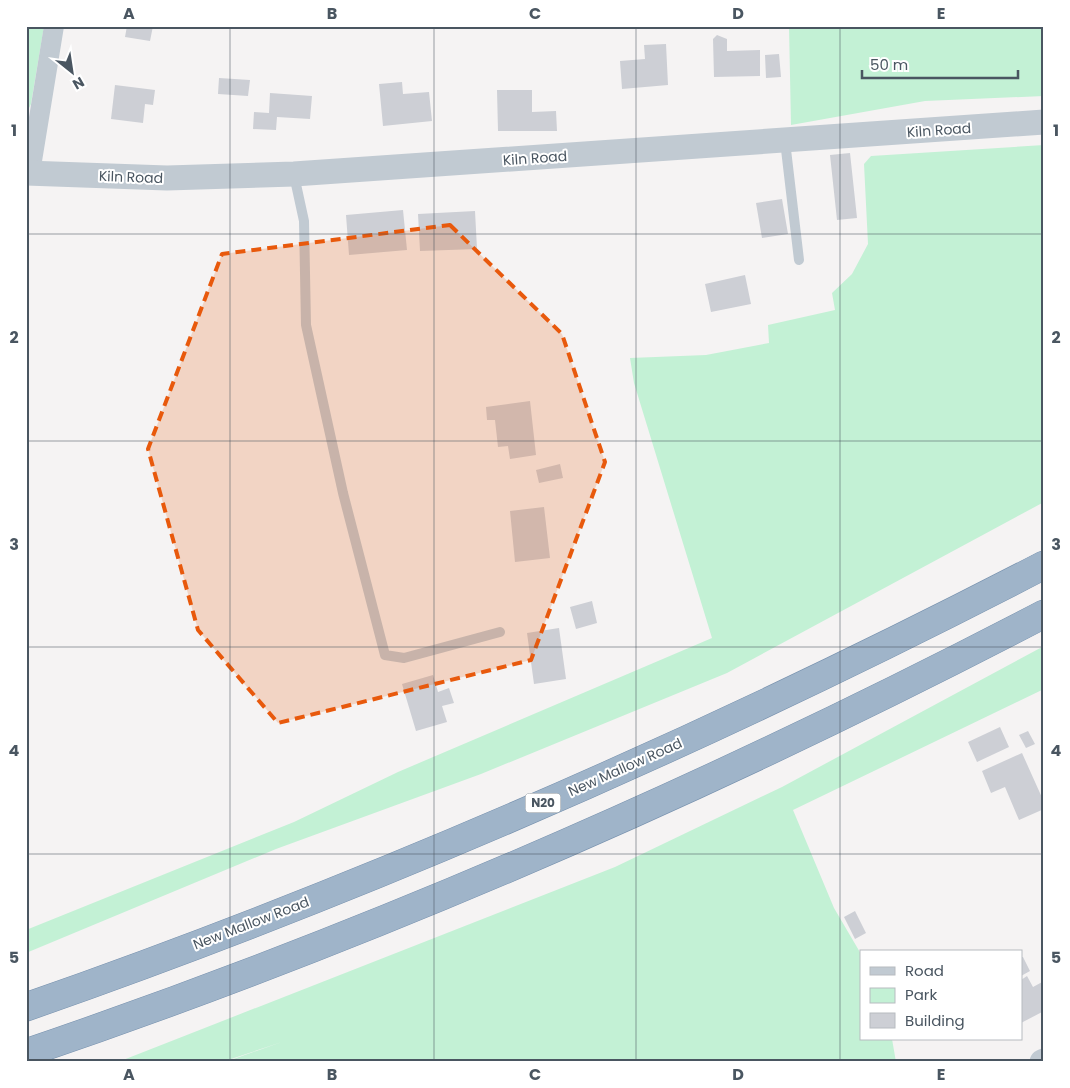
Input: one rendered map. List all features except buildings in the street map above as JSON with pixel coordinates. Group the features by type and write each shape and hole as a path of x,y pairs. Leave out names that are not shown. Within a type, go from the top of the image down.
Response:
{"highway":[{"name":"N20","path":"980,598 1044,559"},
{"name":"New Mallow Road","path":"26,1007 331,892 557,797 786,694 1044,565"},
{"path":"26,1053 205,990 401,912 532,857 655,803 837,719 1044,614"}],"street":[{"path":"28,173 32,131 54,26"},
{"name":"Kiln Road","path":"28,173 167,178 294,174 1044,122"}],"lane":[{"path":"786,141 799,260"},
{"path":"294,174 304,221 306,325 343,493 386,655 404,658 500,632"}],"highlighted area":[{"path":"450,225 562,334 605,462 531,660 278,723 198,630 148,449 222,254"}],"green space":[{"path":"26,26 44,26 31,104 26,114"},
{"path":"789,26 1044,26 1044,96 925,101 791,125"},
{"path":"1044,145 1044,502 727,673 481,774 276,849 26,953 26,930 294,822 398,772 712,638 634,383 630,358 706,355 769,343 768,325 835,310 832,293 852,274 868,244 864,164 871,156"},
{"path":"1044,646 1044,689 793,810 834,908 860,952 860,1040 892,1040 896,1062 225,1062 282,1042 222,1062 118,1062 615,867 782,787"}]}
